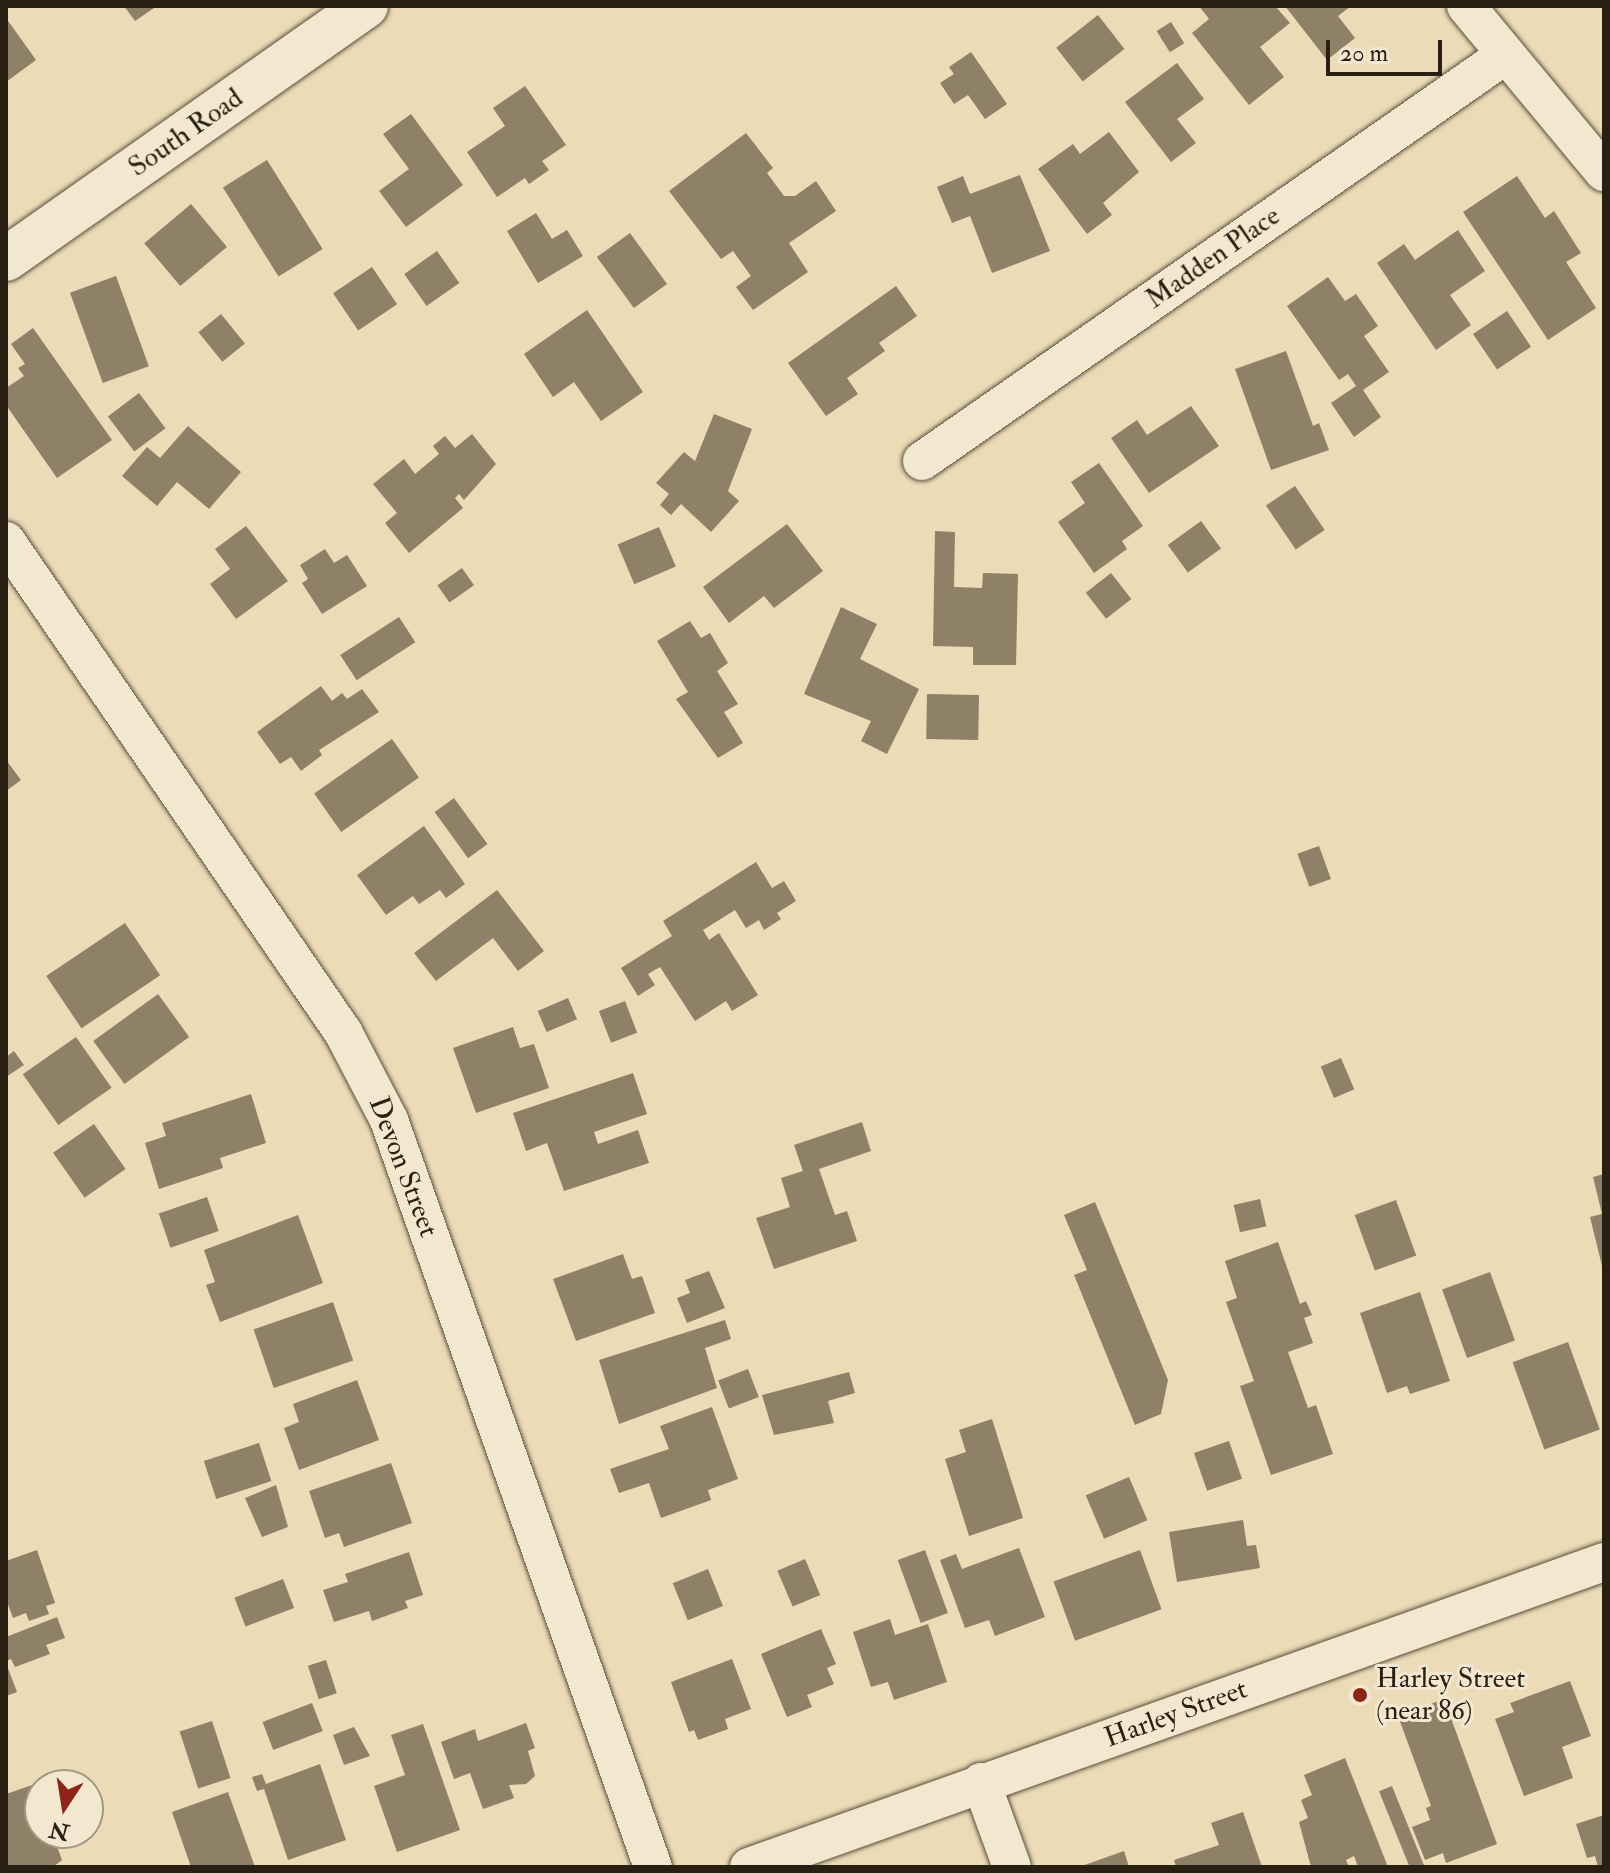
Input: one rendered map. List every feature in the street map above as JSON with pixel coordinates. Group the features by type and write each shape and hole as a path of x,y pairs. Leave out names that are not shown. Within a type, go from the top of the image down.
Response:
{"street":[{"name":"South Road","path":"6,259 366,6"},
{"path":"1466,6 1504,56 1604,172"},
{"name":"Madden Place","path":"922,461 1504,56"},
{"name":"Devon Street","path":"6,541 343,1032 389,1120 653,1867"},
{"name":"Harley Street","path":"749,1867 1604,1562"},
{"path":"981,1782 1012,1867"}],"building":[{"path":"124,6 157,6 135,21"},
{"path":"1199,6 1275,6 1290,23 1260,47 1284,77 1249,105 1192,33 1209,19"},
{"path":"1285,6 1351,6 1338,16 1355,38 1327,60"},
{"path":"1098,15 1124,49 1083,82 1056,48"},
{"path":"6,18 36,60 6,82"},
{"path":"1171,22 1184,43 1170,52 1157,31"},
{"path":"971,52 1007,104 985,119 968,95 954,104 940,83 954,74 949,67"},
{"path":"1177,63 1204,99 1177,119 1196,143 1171,162 1125,102"},
{"path":"525,86 566,145 542,161 549,170 529,184 525,178 497,197 467,152 505,126 493,108"},
{"path":"411,114 463,185 406,227 379,191 409,169 383,134"},
{"path":"1109,132 1139,172 1103,203 1112,215 1087,234 1038,169 1073,144 1080,154"},
{"path":"746,133 773,168 767,173 784,196 795,196 816,181 836,211 789,243 808,272 753,310 736,287 751,276 733,251 721,259 669,191"},
{"path":"267,160 323,249 279,277 223,188"},
{"path":"1020,175 1050,251 992,273 970,216 952,223 937,187 963,176 970,194"},
{"path":"1517,176 1545,218 1554,211 1581,253 1566,262 1596,308 1548,340 1463,212"},
{"path":"191,204 227,247 180,286 144,243"},
{"path":"536,213 552,239 567,230 583,256 538,283 507,231"},
{"path":"1458,230 1485,271 1450,295 1471,325 1436,350 1377,263 1404,244 1415,260"},
{"path":"630,233 667,284 634,308 597,257"},
{"path":"437,251 459,283 427,306 404,274"},
{"path":"372,267 397,304 358,331 333,293"},
{"path":"116,276 149,366 103,383 70,293"},
{"path":"1328,277 1345,301 1356,294 1378,326 1364,336 1389,372 1363,390 1381,417 1354,437 1331,403 1356,386 1348,374 1339,380 1287,306"},
{"path":"896,286 917,316 879,343 885,351 847,378 858,394 826,416 788,363"},
{"path":"587,310 643,392 601,421 574,382 553,397 524,354"},
{"path":"1507,311 1531,347 1497,370 1473,334"},
{"path":"221,314 245,344 222,362 198,332"},
{"path":"33,328 112,440 57,478 6,405 6,388 24,376 18,368 25,364 11,344"},
{"path":"1286,351 1313,426 1319,423 1329,450 1271,470 1235,369"},
{"path":"139,393 165,428 134,452 108,416"},
{"path":"1191,406 1219,446 1149,493 1111,438 1137,420 1147,435"},
{"path":"714,414 752,429 728,491 739,501 711,532 681,504 671,515 660,505 669,494 656,483 684,452 695,461"},
{"path":"188,426 241,472 209,509 177,482 157,506 122,476 147,447 160,458"},
{"path":"472,434 496,464 464,500 459,494 455,498 463,508 409,553 385,523 397,513 373,484 404,459 415,474 439,454 433,446 445,436 455,448"},
{"path":"1099,463 1143,526 1122,541 1127,549 1094,573 1058,522 1085,503 1071,482"},
{"path":"1295,486 1325,530 1296,550 1266,506"},
{"path":"1201,521 1221,549 1188,573 1168,545"},
{"path":"787,524 823,571 774,608 764,596 729,623 703,587"},
{"path":"246,526 288,581 236,619 210,584 230,569 215,549"},
{"path":"659,527 676,567 634,584 618,545"},
{"path":"935,531 955,532 954,587 982,588 983,573 1018,574 1016,665 973,665 973,647 933,646"},
{"path":"325,549 334,563 347,555 367,586 322,614 302,583 308,579 300,565"},
{"path":"462,568 474,585 449,602 437,585"},
{"path":"1111,573 1131,599 1106,619 1086,593"},
{"path":"841,607 877,624 860,659 919,689 887,754 861,741 871,721 804,694"},
{"path":"399,617 415,642 357,680 340,655"},
{"path":"690,621 701,638 710,633 728,663 717,671 738,704 724,712 743,743 718,758 676,699 688,692 657,641"},
{"path":"321,686 332,701 342,693 347,699 362,689 379,712 319,750 322,755 301,771 291,757 280,764 257,732"},
{"path":"927,694 979,695 978,740 926,739"},
{"path":"392,739 419,778 341,832 314,793"},
{"path":"6,760 21,780 6,791"},
{"path":"454,798 488,844 468,858 435,812"},
{"path":"424,826 465,884 446,898 440,890 419,904 413,896 386,915 357,875"},
{"path":"1319,846 1331,879 1309,887 1297,854"},
{"path":"756,862 772,888 784,881 796,901 777,913 781,919 764,930 759,920 746,928 735,910 703,930 709,940 719,933 758,995 732,1011 726,1001 695,1021 660,967 648,974 655,985 638,996 621,968 672,936 663,921"},
{"path":"497,890 544,951 518,971 493,938 436,981 414,953"},
{"path":"125,923 160,975 81,1028 46,976"},
{"path":"158,994 189,1037 124,1084 93,1041"},
{"path":"568,998 577,1019 547,1032 538,1011"},
{"path":"625,1001 637,1033 611,1043 599,1011"},
{"path":"513,1027 520,1048 534,1044 549,1088 476,1113 453,1048"},
{"path":"76,1037 112,1088 58,1125 23,1074"},
{"path":"14,1051 24,1065 6,1077 6,1057"},
{"path":"1341,1058 1354,1089 1334,1098 1321,1067"},
{"path":"633,1073 647,1114 594,1132 598,1144 638,1130 649,1163 564,1191 547,1143 526,1151 513,1113"},
{"path":"251,1094 266,1143 220,1158 223,1168 159,1189 145,1143 166,1136 162,1123"},
{"path":"862,1122 871,1151 819,1169 835,1215 847,1211 857,1241 774,1269 756,1218 790,1207 781,1178 803,1171 794,1145"},
{"path":"94,1124 126,1169 85,1198 53,1153"},
{"path":"1604,1174 1603,1270 1590,1217 1602,1214 1593,1177"},
{"path":"207,1197 219,1231 170,1248 159,1214"},
{"path":"1260,1199 1266,1226 1240,1232 1234,1205"},
{"path":"1396,1200 1416,1255 1375,1270 1355,1215"},
{"path":"1095,1202 1168,1380 1161,1414 1135,1425 1074,1275 1087,1270 1064,1215"},
{"path":"298,1215 323,1283 220,1322 206,1285 215,1282 204,1250"},
{"path":"1278,1242 1300,1304 1306,1301 1312,1315 1304,1318 1313,1343 1288,1352 1308,1408 1316,1405 1333,1454 1271,1475 1240,1386 1254,1381 1226,1302 1237,1298 1225,1261"},
{"path":"623,1254 632,1279 642,1276 655,1313 576,1341 553,1279"},
{"path":"709,1271 725,1308 687,1323 677,1298 690,1293 685,1280"},
{"path":"1490,1272 1515,1341 1467,1358 1442,1289"},
{"path":"1420,1292 1450,1381 1410,1394 1407,1386 1387,1393 1360,1313"},
{"path":"333,1302 353,1361 274,1388 254,1329"},
{"path":"725,1320 731,1339 705,1348 717,1388 619,1424 599,1360"},
{"path":"1568,1342 1600,1429 1544,1450 1513,1362"},
{"path":"748,1369 759,1397 729,1408 718,1380"},
{"path":"849,1372 855,1393 828,1401 834,1423 774,1435 762,1395"},
{"path":"357,1380 379,1440 299,1470 284,1428 299,1422 293,1404"},
{"path":"712,1407 738,1479 708,1490 711,1500 661,1518 649,1483 619,1493 610,1469 669,1449 660,1426"},
{"path":"992,1419 1023,1518 969,1536 945,1459 966,1452 959,1430"},
{"path":"1229,1441 1242,1479 1207,1491 1194,1453"},
{"path":"259,1443 271,1481 216,1499 204,1461"},
{"path":"391,1463 412,1523 344,1547 339,1533 325,1538 309,1491"},
{"path":"1129,1477 1147,1520 1104,1539 1086,1495"},
{"path":"276,1485 288,1527 262,1537 245,1498"},
{"path":"1243,1520 1247,1546 1256,1545 1260,1568 1177,1582 1169,1532"},
{"path":"1019,1548 1045,1617 995,1636 989,1620 965,1628 940,1560 956,1554 962,1569"},
{"path":"37,1550 55,1603 46,1606 49,1614 29,1621 26,1613 13,1618 6,1599 6,1561"},
{"path":"925,1550 948,1613 921,1623 898,1560"},
{"path":"1140,1550 1162,1609 1075,1641 1054,1581"},
{"path":"409,1552 423,1595 405,1601 408,1608 372,1621 369,1611 334,1622 323,1590 348,1582 345,1574"},
{"path":"805,1559 820,1595 793,1607 777,1571"},
{"path":"708,1569 723,1606 688,1620 673,1583"},
{"path":"283,1579 294,1608 246,1627 234,1598"},
{"path":"57,1617 65,1638 46,1645 50,1654 15,1667 11,1659 6,1661 6,1637"},
{"path":"890,1619 895,1635 928,1624 947,1682 894,1700 888,1682 871,1687 853,1632"},
{"path":"821,1629 836,1664 827,1668 834,1684 807,1695 812,1707 787,1717 761,1654"},
{"path":"732,1659 751,1709 725,1719 728,1729 698,1740 694,1730 689,1732 671,1682"},
{"path":"326,1660 337,1693 319,1699 308,1666"},
{"path":"6,1663 17,1692 6,1696"},
{"path":"1570,1681 1591,1736 1562,1747 1573,1778 1524,1796 1495,1719 1514,1712 1510,1703"},
{"path":"1444,1699 1497,1844 1446,1863 1443,1853 1425,1860 1412,1827 1430,1820 1426,1808 1431,1806 1398,1716"},
{"path":"312,1703 323,1731 273,1750 263,1722"},
{"path":"212,1721 231,1778 198,1789 180,1732"},
{"path":"526,1723 535,1748 528,1751 535,1776 526,1784 509,1785 514,1798 483,1809 470,1773 454,1779 441,1742 475,1729 478,1741"},
{"path":"423,1724 460,1830 397,1852 374,1786 405,1775 391,1735"},
{"path":"354,1727 370,1756 344,1765 333,1735"},
{"path":"1345,1758 1388,1867 1358,1867 1354,1856 1346,1860 1349,1867 1311,1867 1299,1822 1308,1818 1301,1800 1312,1795 1304,1775"},
{"path":"320,1764 346,1840 288,1860 264,1789 257,1791 252,1777 262,1774 266,1784"},
{"path":"1392,1786 1425,1867 1410,1867 1379,1791"},
{"path":"24,1788 24,1849 58,1849 62,1860 53,1867 6,1867 6,1794"},
{"path":"228,1792 255,1867 191,1867 172,1812"},
{"path":"1243,1812 1262,1867 1176,1867 1174,1860 1219,1845 1211,1823"},
{"path":"1604,1815 1604,1867 1598,1867 1595,1856 1587,1858 1576,1824"},
{"path":"1124,1851 1129,1867 1079,1867"}],"place":[{"name":"Harley Street (near 86)","path":"1360,1695"}]}
